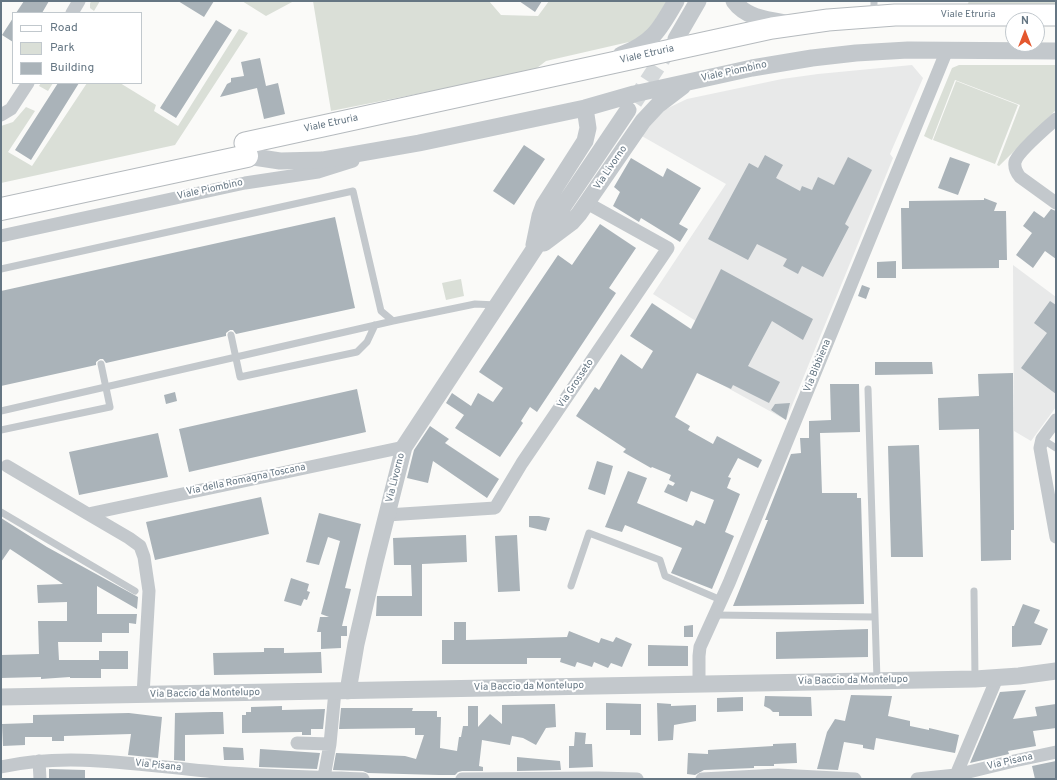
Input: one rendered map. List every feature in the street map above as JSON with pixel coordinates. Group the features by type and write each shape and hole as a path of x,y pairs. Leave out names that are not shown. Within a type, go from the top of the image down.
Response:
{"highway":[{"path":"1,195 246,150"},
{"path":"1,209 246,150"}],"main road":[{"name":"Viale Etruria","path":"246,150 570,72 740,34 874,9 1056,15"},
{"name":"Viale Etruria","path":"246,150 786,40 883,29 1005,28"},
{"path":"1045,28 1056,28"}],"street":[{"path":"73,12 79,1"},
{"path":"570,72 600,63 642,46 657,33 676,1"},
{"path":"676,39 698,1"},
{"path":"734,1 741,10 752,16 766,20 798,24"},
{"name":"Viale Piombino","path":"246,150 280,161 310,162 419,142 584,108 634,94 771,64 833,55 908,50 1056,51"},
{"name":"Via Bibbiena","path":"699,684 699,651 703,639 721,600 947,50"},
{"name":"Via Livorno","path":"533,251 572,222 588,203 646,117 658,105 686,83"},
{"path":"1,115 11,109 27,84"},
{"name":"Via Livorno","path":"533,251 536,229 544,205 586,139 588,128 584,108"},
{"name":"Via Livorno","path":"342,691 356,644 404,447 628,110"},
{"path":"1056,119 1016,159 1015,168 1020,177 1056,203"},
{"name":"Viale Piombino","path":"1,236 245,183 318,172 419,142"},
{"name":"Via Grosseto","path":"387,515 495,508 522,463 668,248 588,203"},
{"path":"1056,420 1042,439 1041,443 1041,457 1056,537"},
{"name":"Via della Romagna Toscana","path":"88,514 404,447"},
{"path":"7,466 140,546 144,557 149,591 143,695"},
{"name":"Via Baccio da Montelupo","path":"1,697 975,679 1031,675 1056,671"},
{"path":"956,777 997,678"},
{"path":"324,777 342,691"},
{"path":"297,743 330,744"},
{"name":"Via Pisana","path":"917,779 956,777 1014,761 1056,752"},
{"name":"Via Pisana","path":"1,767 28,761 87,760 208,775 363,779"},
{"path":"39,761 40,779"},
{"path":"702,779 778,775 855,779"},
{"path":"462,779 637,779"}],"lane":[{"path":"1,269 353,191 381,311 393,321"},
{"path":"1,411 393,321 475,304 499,305"},
{"path":"231,335 240,377 358,352 367,342 375,325"},
{"path":"1,430 110,407 101,364"},
{"path":"868,389 877,680"},
{"path":"1042,439 1056,448"},
{"path":"1,512 135,591"},
{"path":"571,586 589,533 660,560 665,576 721,600"},
{"path":"974,591 975,679"},
{"path":"714,615 875,617"}],"shaded area":[{"path":"912,65 923,78 890,154 893,158 786,420 684,364 707,328 653,294 726,184 640,135 666,109 687,99 782,79"},
{"path":"1013,265 1056,297 1056,407 1031,441 1014,431"}],"green space":[{"path":"91,1 100,1 94,11 90,8"},
{"path":"242,1 294,1 266,16"},
{"path":"313,1 489,1 501,15 538,16 549,1 668,1 642,39 546,61 533,71 331,111"},
{"path":"969,1 1056,1 1056,6 967,6"},
{"path":"239,29 248,33 175,145 1,183 1,126 13,122 26,107 35,111 8,152 32,166 86,84 122,84 156,105 154,111 178,126"},
{"path":"959,65 1056,65 1056,110 999,166 997,165 1020,105 955,80 932,140 924,136 952,68"},
{"path":"956,81 1018,105 995,164 933,140"},
{"path":"40,84 52,84 48,91 39,86"},
{"path":"461,279 464,296 446,300 442,283"}],"building":[{"path":"24,1 49,1 43,12 17,12"},
{"path":"178,1 214,1 204,17"},
{"path":"519,1 542,1 535,12"},
{"path":"12,20 12,41 2,35"},
{"path":"216,20 232,30 176,118 160,108"},
{"path":"260,58 266,86 278,83 285,114 264,119 257,88 220,97 227,84 231,82 231,78 244,76 241,62"},
{"path":"57,84 78,84 31,160 15,150"},
{"path":"524,145 545,159 514,205 493,191"},
{"path":"765,155 783,165 776,178 800,191 802,186 812,190 818,177 834,185 848,157 872,170 845,224 849,227 823,277 802,266 798,274 783,266 787,259 757,244 748,260 708,239 749,163 758,168"},
{"path":"950,157 970,164 958,195 938,188"},
{"path":"631,158 663,177 667,168 701,188 679,224 688,229 680,242 641,218 639,222 613,206 620,192 614,187"},
{"path":"984,198 997,203 994,211 1006,211 1007,260 999,260 999,268 902,269 901,208 909,208 909,201 984,200"},
{"path":"1051,209 1056,211 1056,259 1045,251 1033,268 1016,255 1032,233 1023,226 1034,211 1044,218"},
{"path":"335,217 355,308 236,334 233,330 230,330 226,333 226,336 106,363 103,359 100,359 96,362 96,365 1,386 1,291"},
{"path":"600,224 636,248 609,288 616,293 537,412 530,407 521,421 523,423 500,457 455,428 464,415 446,403 452,393 471,406 478,393 493,402 503,388 479,372 558,255 572,265"},
{"path":"896,261 896,278 877,278 877,262"},
{"path":"721,269 813,319 803,340 772,321 748,366 780,382 769,403 733,385 731,389 697,373 675,417 690,426 688,430 713,444 717,436 762,460 758,468 738,458 728,477 731,478 727,488 740,494 725,532 734,536 712,589 671,573 682,548 625,525 622,532 605,527 628,471 647,478 637,503 693,526 696,520 705,524 714,500 691,491 687,502 664,492 668,484 673,486 675,483 669,480 671,475 652,467 651,468 623,452 626,449 576,416 595,387 599,390 621,354 642,369 653,351 630,336 652,303 691,329"},
{"path":"862,285 870,288 866,299 858,296"},
{"path":"1050,301 1056,305 1056,394 1021,368 1047,333 1034,323"},
{"path":"875,362 932,362 933,374 875,375"},
{"path":"1013,373 1014,530 1011,530 1011,560 981,561 979,429 939,430 938,398 979,396 978,374"},
{"path":"830,384 859,384 860,432 820,433 822,493 857,493 857,498 861,498 864,604 733,606 768,520 765,520 791,454 801,453 800,438 809,438 809,421 831,420"},
{"path":"357,389 366,432 189,472 179,429"},
{"path":"175,392 177,401 166,404 164,395"},
{"path":"790,403 786,420 771,410 775,404"},
{"path":"430,426 449,439 445,443 499,479 487,498 433,461 428,483 407,478 414,450"},
{"path":"158,433 168,477 79,495 69,452"},
{"path":"919,445 923,557 891,557 888,446"},
{"path":"597,461 613,466 605,495 588,489"},
{"path":"261,497 269,534 155,560 146,522"},
{"path":"319,513 361,524 345,588 351,589 342,626 347,626 347,636 341,636 341,648 321,649 321,632 317,632 320,617 329,617 321,614 340,541 328,537 319,565 306,562"},
{"path":"529,516 550,518 546,531 529,527"},
{"path":"1,518 47,547 138,597 137,609 97,586 97,614 137,614 136,624 129,623 129,633 102,633 102,642 58,642 59,660 99,660 99,651 128,651 128,669 101,669 101,678 1,678 1,655 39,654 38,621 67,621 67,602 38,603 37,585 63,584 10,549 1,562"},
{"path":"466,535 467,562 422,564 422,616 376,616 377,596 412,596 411,565 394,565 393,538"},
{"path":"517,535 520,591 498,592 495,536"},
{"path":"291,578 309,584 307,591 310,592 307,600 304,599 301,606 284,601"},
{"path":"1023,604 1040,610 1034,623 1048,629 1041,645 1012,647 1012,626 1014,626"},
{"path":"454,622 466,622 466,640 567,637 569,631 599,643 601,638 613,642 616,637 632,644 622,667 611,663 608,668 594,662 592,667 577,662 575,667 560,662 561,658 527,658 527,664 442,664 442,640 454,640"},
{"path":"693,625 693,637 684,637 684,626"},
{"path":"868,629 868,657 776,659 776,632"},
{"path":"648,645 688,646 688,666 648,666"},
{"path":"264,648 284,648 284,653 321,652 322,673 214,675 213,653 264,652"},
{"path":"1026,690 1013,719 1037,716 1035,707 1056,704 1056,728 1033,731 1036,746 1008,751 1009,754 970,763 1000,692"},
{"path":"851,695 892,696 888,716 910,721 910,726 929,730 929,728 959,735 955,753 876,738 874,750 863,748 863,745 844,742 838,770 817,769 827,732 835,719 845,721"},
{"path":"765,696 811,697 812,716 779,716 779,712 773,712 764,706"},
{"path":"743,697 743,711 717,712 717,698"},
{"path":"606,703 641,704 641,735 630,735 630,730 606,730"},
{"path":"657,703 671,704 671,706 696,705 696,721 674,725 673,740 658,741"},
{"path":"555,704 556,727 546,728 536,745 523,738 512,736 510,745 482,740 479,766 483,767 483,771 462,771 455,775 439,775 368,773 363,771 333,770 336,753 405,756 416,759 424,735 415,735 415,728 339,729 341,708 413,708 412,711 437,711 437,717 441,717 440,748 457,751 459,737 461,737 463,726 468,726 468,706 478,706 478,727 490,714 502,724 502,705"},
{"path":"282,706 282,710 325,709 323,729 311,729 311,735 302,735 302,732 242,733 242,715 246,715 246,712 251,712 251,707"},
{"path":"223,712 224,734 185,735 185,761 174,760 175,713"},
{"path":"129,713 162,717 158,758 128,755 131,734 64,736 64,741 52,741 52,737 25,737 25,745 3,746 2,724 33,723 33,715"},
{"path":"575,732 586,733 585,744 592,744 593,767 569,768 569,746 574,746"},
{"path":"796,743 797,763 774,764 774,766 754,766 754,768 704,770 695,775 687,774 688,753 708,754 708,750"},
{"path":"223,747 243,748 244,760 224,760"},
{"path":"260,749 320,753 317,769 259,767"},
{"path":"517,757 560,761 561,770 517,771"},
{"path":"1056,761 1056,779 1035,779 1032,766"},
{"path":"49,769 85,770 85,779 49,779"}],"tunnel":[{"path":"634,102 672,44"}]}
